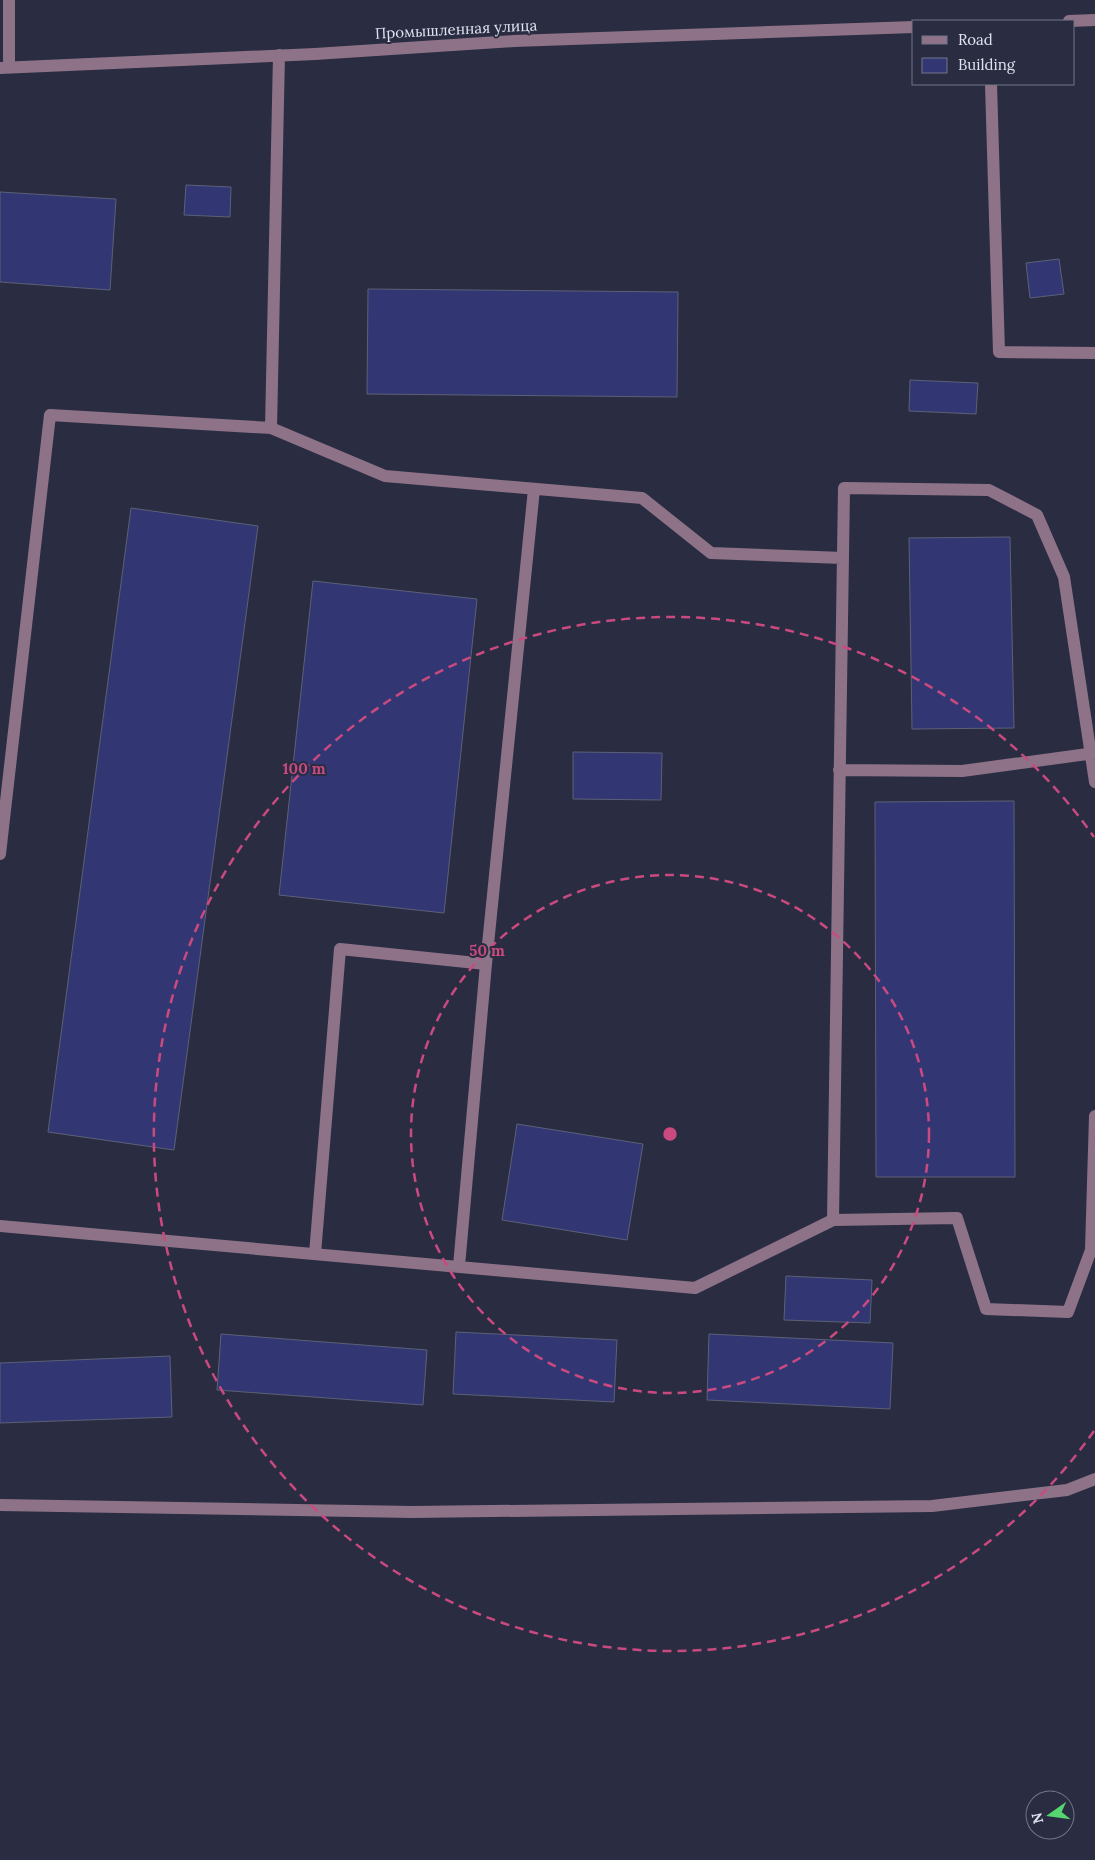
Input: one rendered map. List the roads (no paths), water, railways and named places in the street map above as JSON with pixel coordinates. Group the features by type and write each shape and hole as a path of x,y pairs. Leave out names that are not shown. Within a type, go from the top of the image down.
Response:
{"street":[{"path":"4,67 9,0"},
{"path":"1075,21 1095,20"},
{"name":"Промышленная улица","path":"4,67 514,42 912,27"},
{"path":"271,428 279,55"},
{"path":"991,85 999,352 1095,353"},
{"path":"0,854 50,415 271,428 385,476 642,498 711,553 842,558"},
{"path":"833,1220 844,488 989,490 1037,516 1064,577 1094,754 1095,782"},
{"path":"459,1266 486,964 534,489"},
{"path":"840,770 962,771 1094,754"},
{"path":"315,1254 340,949 486,964"},
{"path":"0,1226 695,1288 833,1220 957,1218 986,1309 1068,1312 1091,1250 1095,1116"},
{"path":"0,1505 412,1512 932,1506 1067,1490 1095,1479"}]}
